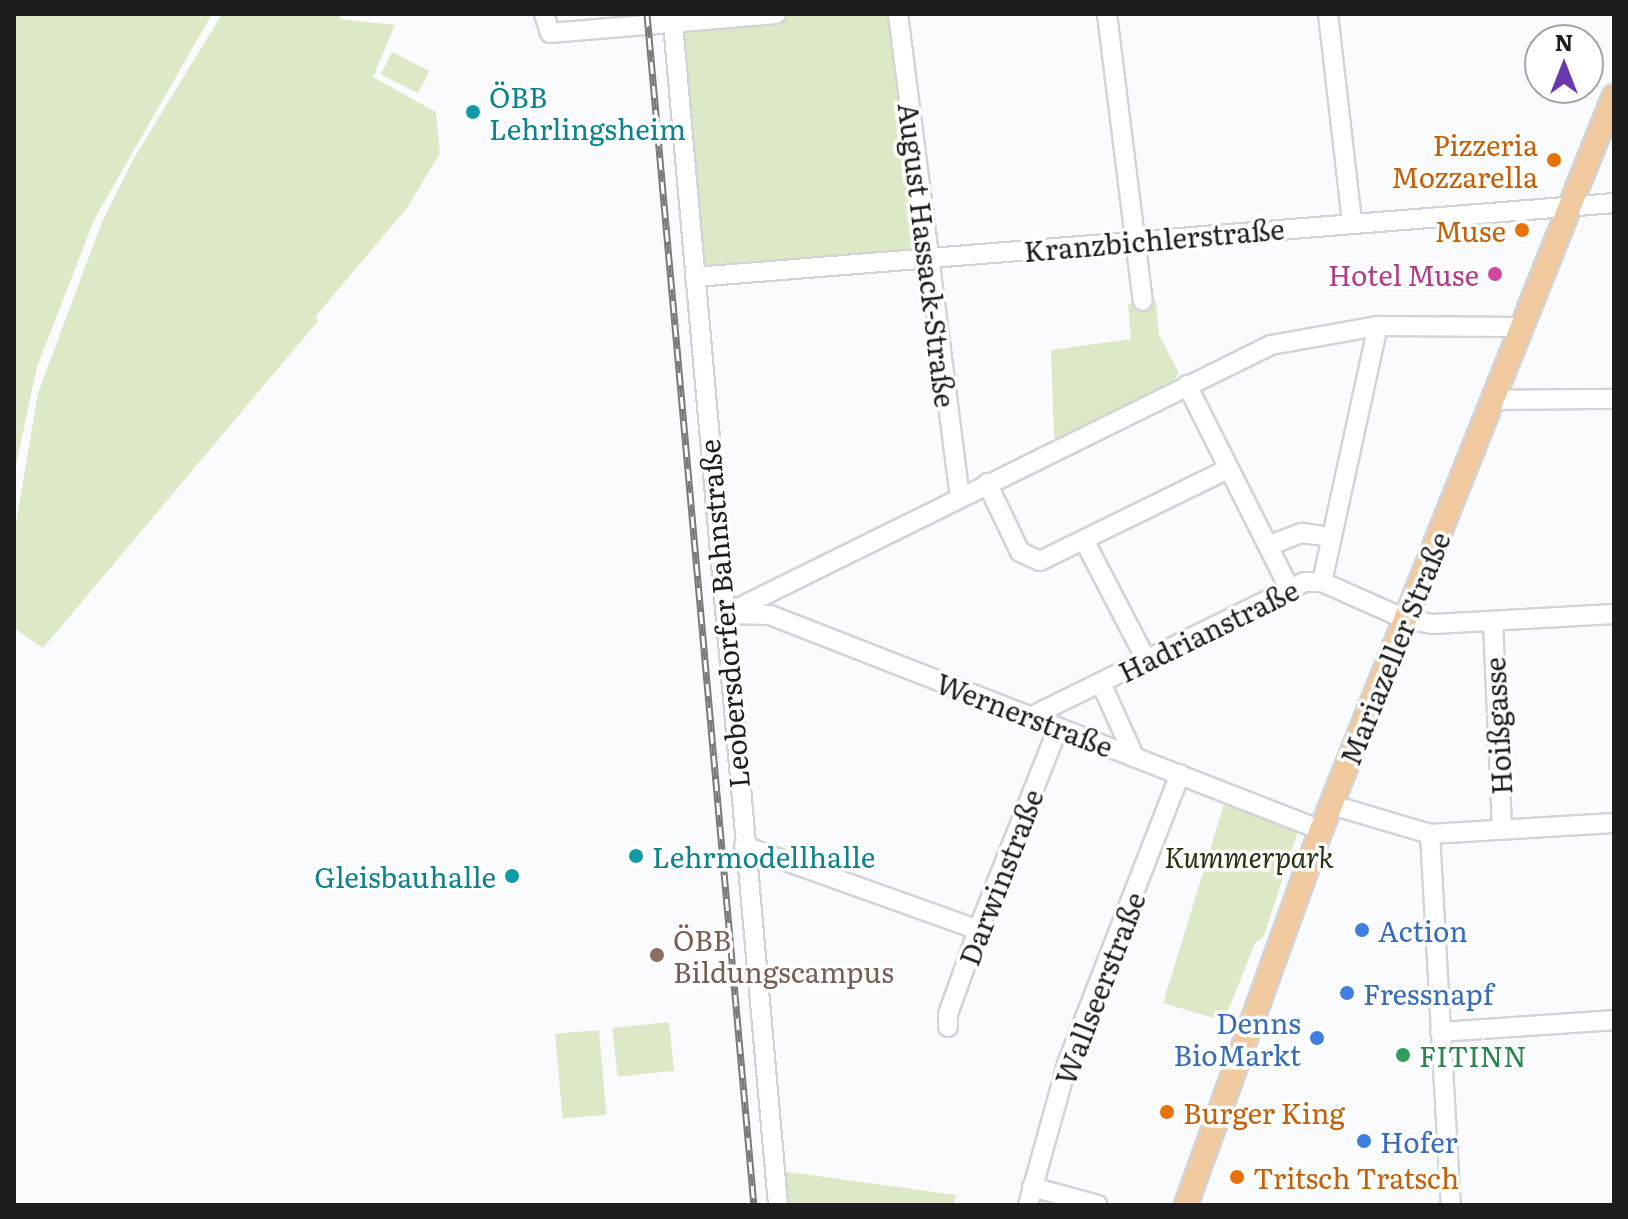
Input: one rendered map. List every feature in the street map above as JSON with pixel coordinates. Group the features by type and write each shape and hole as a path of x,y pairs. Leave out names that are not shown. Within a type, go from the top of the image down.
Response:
{"main road":[{"name":"Mariazeller Straße","path":"1186,1205 1321,830 1614,96"}],"street":[{"path":"544,14 550,33 776,14"},
{"name":"August Hassack-Straße","path":"898,14 960,497"},
{"path":"1107,14 1143,301"},
{"path":"1328,14 1352,223"},
{"name":"Leobersdorfer Bahnstraße","path":"673,23 778,1205"},
{"name":"Kranzbichlerstraße","path":"695,277 1614,203"},
{"path":"1322,582 1378,326"},
{"path":"726,614 1271,345 1378,326 1521,327"},
{"path":"1187,385 1288,586"},
{"path":"1492,400 1614,399"},
{"path":"987,483 1020,552 1040,561 1085,542 1228,469"},
{"name":"Hadrianstraße","path":"1270,545 1302,533 1332,537"},
{"path":"1085,542 1146,659"},
{"name":"Hadrianstraße","path":"1030,717 1288,586 1322,582 1405,619 1434,624 1614,614"},
{"name":"Wernerstraße","path":"726,614 770,615 1058,728 1133,754 1321,830"},
{"name":"Hoißgasse","path":"1493,622 1502,829"},
{"name":"Hadrianstraße","path":"1101,683 1133,754"},
{"name":"Darwinstraße","path":"948,1027 948,1014 978,930 1058,728"},
{"name":"Wallseerstraße","path":"1030,1196 1067,1064 1180,774"},
{"path":"1332,805 1430,834 1614,823"},
{"path":"1430,834 1451,1205"},
{"path":"744,846 978,930"},
{"path":"1440,1032 1614,1020"},
{"path":"1030,1196 1098,1205"}],"green space":[{"path":"14,14 212,14 94,220 37,367 14,474"},
{"path":"222,14 341,14 340,19 395,25 373,77 436,112 440,153 407,208 315,317 318,321 43,648 14,628 14,535 38,393 102,222 134,158"},
{"path":"776,14 898,14 927,258 695,277 673,23"},
{"path":"392,52 429,71 418,93 381,74"},
{"path":"1156,301 1159,335 1179,373 1174,381 1054,439 1051,350 1131,339 1128,304"},
{"name":"Kummerpark","path":"1224,804 1298,831 1264,936 1255,943 1224,1021 1163,1003"},
{"path":"669,1022 674,1071 617,1077 612,1028"},
{"path":"599,1030 606,1115 563,1119 555,1034"},
{"path":"774,1170 956,1195 954,1205 778,1205"}],"railway":[{"path":"647,14 754,1205"}],"place":[{"name":"ÖBB Lehrlingsheim","path":"473,112"},
{"name":"Pizzeria Mozzarella","path":"1554,160"},
{"name":"Muse","path":"1522,230"},
{"name":"Hotel Muse","path":"1495,274"},
{"name":"Lehrmodellhalle","path":"636,856"},
{"name":"Gleisbauhalle","path":"512,876"},
{"name":"Action","path":"1362,930"},
{"name":"ÖBB Bildungscampus","path":"657,955"},
{"name":"Fressnapf","path":"1347,993"},
{"name":"Denns BioMarkt","path":"1317,1038"},
{"name":"FITINN","path":"1403,1055"},
{"name":"Burger King","path":"1167,1112"},
{"name":"Hofer","path":"1364,1141"},
{"name":"Tritsch Tratsch","path":"1237,1177"}]}
